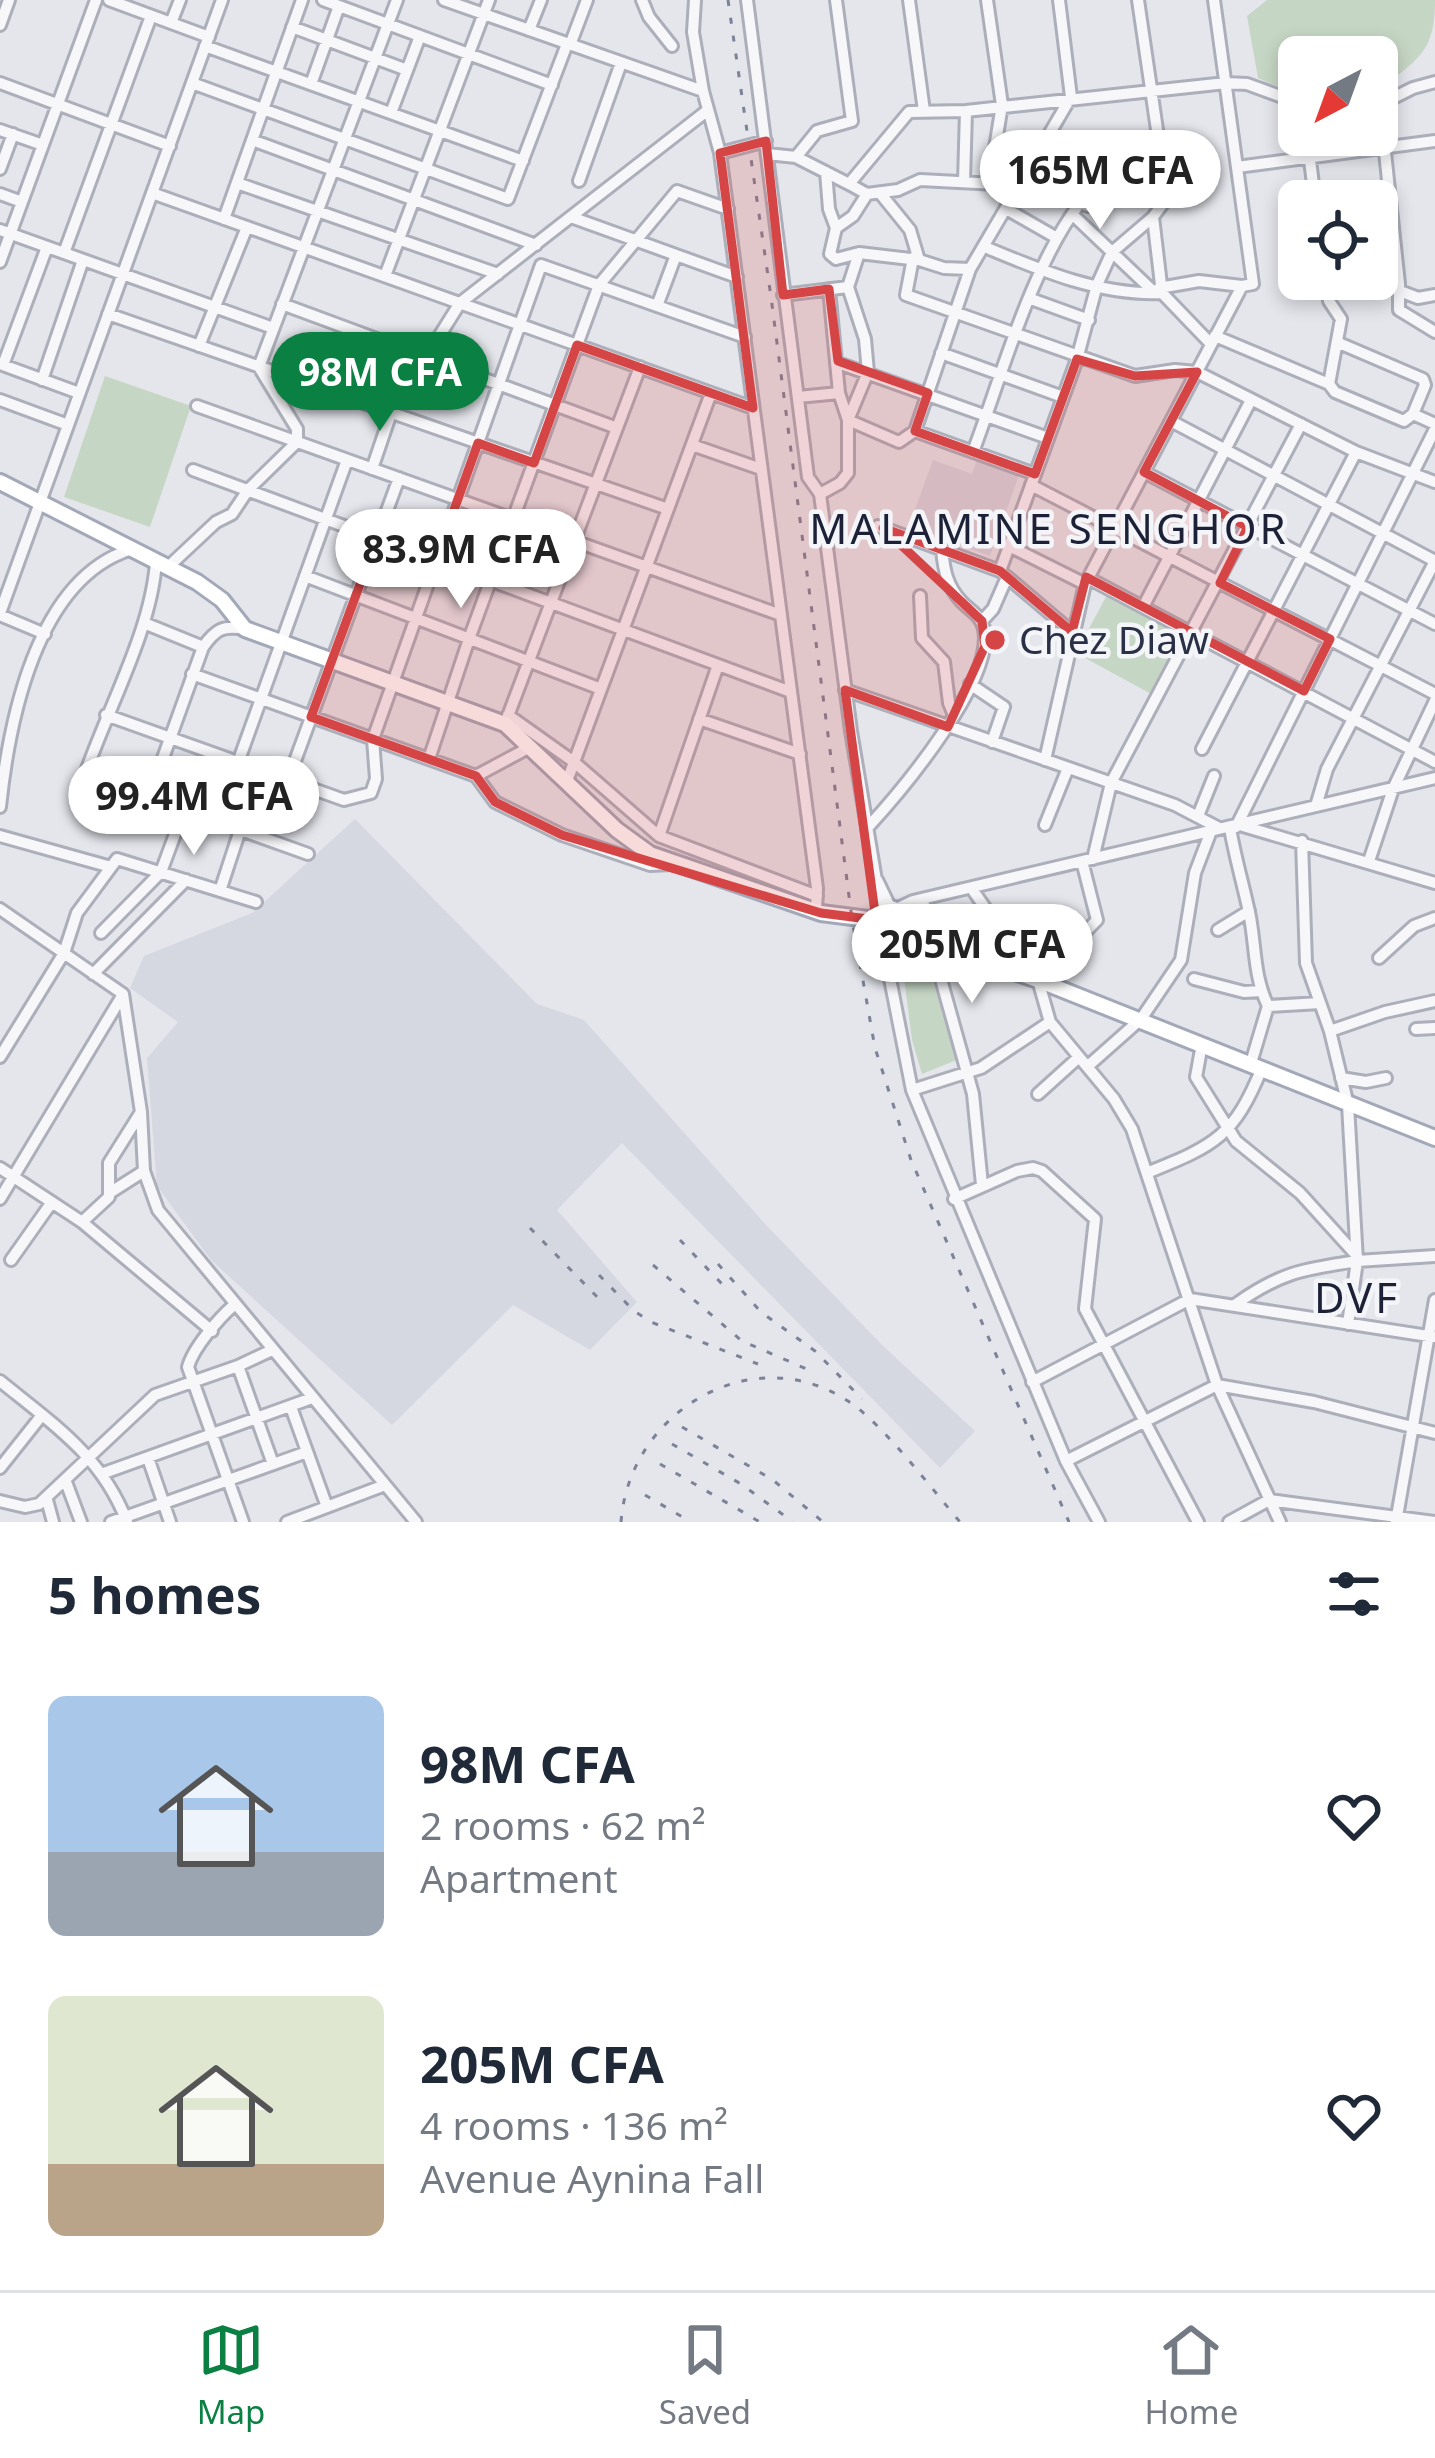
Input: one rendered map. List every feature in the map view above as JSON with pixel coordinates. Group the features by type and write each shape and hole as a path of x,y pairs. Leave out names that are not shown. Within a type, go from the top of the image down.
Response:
{"main road":[{"path":"0,482 211,591 245,629 449,704 507,719 530,748 634,844 675,864 889,920 930,942 1141,1019 1435,1138"}],"street":[{"path":"0,26 9,0"},
{"path":"0,262 5,232 22,202 96,0"},
{"path":"109,0 132,4 276,72 523,161"},
{"path":"171,23 179,0"},
{"path":"45,634 0,614 222,0"},
{"path":"224,219 302,0"},
{"path":"323,0 552,85"},
{"path":"259,367 397,0"},
{"path":"443,0 703,92"},
{"path":"385,276 489,0"},
{"path":"529,30 541,0"},
{"path":"192,83 508,199 587,0"},
{"path":"642,0 649,17 673,46"},
{"path":"640,368 507,719 574,762 658,836 816,904 728,209 693,32 695,0"},
{"path":"747,0 808,477 820,494 845,690 889,920 884,955 912,1090 1066,1461 1099,1522"},
{"path":"796,157 818,131 851,121 836,0"},
{"path":"909,0 924,111"},
{"path":"987,0 1002,105 994,154 1017,183"},
{"path":"848,420 899,442 915,431 970,269 1071,97 1059,0"},
{"path":"982,621 993,609 1009,546 1077,358 1097,285 1112,252 1165,206 1138,0"},
{"path":"985,247 1042,271 1097,285 1159,291 1199,280 1250,287 1253,280 1214,0"},
{"path":"311,84 339,6"},
{"path":"64,254 151,16"},
{"path":"292,27 407,70"},
{"path":"391,113 420,36"},
{"path":"579,181 621,63"},
{"path":"1398,96 1435,82"},
{"path":"0,83 170,146"},
{"path":"849,184 904,115 1071,97 1152,94 1226,83 1247,84 1278,95"},
{"path":"372,469 391,413 460,303 708,110"},
{"path":"964,182 966,111"},
{"path":"0,169 6,132 43,146"},
{"path":"252,140 536,245"},
{"path":"1398,145 1435,141"},
{"path":"720,153 766,148 873,194 910,230 916,259 904,292 1017,337 1136,376 1197,371 1356,452 1435,482"},
{"path":"1238,167 1323,156"},
{"path":"1384,156 1399,310 1435,332"},
{"path":"1310,158 1313,180"},
{"path":"974,452 1042,271 1076,209 1099,205 1130,182 1162,167"},
{"path":"826,172 836,228 833,258 859,253 970,269"},
{"path":"836,228 873,194 920,180 1017,183 1052,192 1076,209 1112,252 1213,340 1329,384 1335,392 1404,421 1412,414 1425,385 1423,379 1339,343"},
{"path":"237,183 498,274"},
{"path":"429,759 599,285 677,191 728,209"},
{"path":"152,193 753,408"},
{"path":"0,194 22,202"},
{"path":"1008,210 1057,238"},
{"path":"572,217 737,277"},
{"path":"1153,217 1159,291"},
{"path":"199,346 247,227"},
{"path":"5,232 273,328"},
{"path":"47,247 1,364 80,393"},
{"path":"848,420 868,372 866,339 848,286 859,253"},
{"path":"657,306 676,255"},
{"path":"42,380 83,260"},
{"path":"106,716 344,800 371,793 376,779 373,739 542,265 745,337"},
{"path":"783,295 848,286"},
{"path":"1045,760 1086,581 1242,286"},
{"path":"820,494 848,472 848,420 839,393 829,289"},
{"path":"1400,291 1418,298 1435,295"},
{"path":"1031,299 1089,320"},
{"path":"1329,300 1340,313 1339,343 1329,384"},
{"path":"282,304 617,428"},
{"path":"108,314 668,509"},
{"path":"941,353 1063,398"},
{"path":"838,363 1048,439"},
{"path":"259,367 297,429 297,442 248,490 232,514 162,565 87,769 90,776 308,854"},
{"path":"567,781 711,393"},
{"path":"798,397 839,393"},
{"path":"0,400 68,425"},
{"path":"1143,607 1251,400"},
{"path":"197,406 781,615"},
{"path":"1039,1094 1141,1019 1181,960 1195,873 1205,847 1228,828 1304,691 1435,427 1412,414"},
{"path":"1171,421 1435,560 1327,769 1316,806"},
{"path":"1036,979 1097,920 1088,860 1112,783 1301,424"},
{"path":"915,431 1033,480 1114,528 1435,697 1393,789 1369,861"},
{"path":"692,445 761,469"},
{"path":"1202,749 1356,452"},
{"path":"217,821 347,460"},
{"path":"193,470 791,692"},
{"path":"1144,472 1435,625"},
{"path":"288,780 399,478"},
{"path":"878,526 1003,574 1072,632"},
{"path":"1009,546 1143,607 1435,762"},
{"path":"0,807 2,766 20,695 45,634 76,583 100,561 129,550"},
{"path":"869,826 951,721 985,646 982,621 952,590 942,550"},
{"path":"305,576 601,689"},
{"path":"920,596 922,638 944,662 951,721"},
{"path":"144,623 203,647"},
{"path":"149,797 203,647 214,631 226,626 245,629"},
{"path":"658,836 718,665"},
{"path":"193,674 476,776 495,802 562,835 650,866 675,864"},
{"path":"970,684 1004,707 992,742"},
{"path":"845,690 951,721 992,742 1228,828 1302,841 1435,883"},
{"path":"700,719 800,754"},
{"path":"476,776 530,748"},
{"path":"1046,825 1068,768"},
{"path":"1198,816 1214,776"},
{"path":"889,920 931,900 1435,778"},
{"path":"101,933 160,872 184,810"},
{"path":"1149,1172 1203,1150 1228,1130 1247,1101 1256,1065 1268,1006 1228,828"},
{"path":"220,891 240,830"},
{"path":"0,836 111,868"},
{"path":"1302,841 1306,963 1330,1031 1348,1105 1357,1259 1348,1324"},
{"path":"1205,847 1233,847"},
{"path":"0,1057 64,953 77,913 117,859 256,902"},
{"path":"93,974 186,880"},
{"path":"972,890 1036,979 1050,1022 1132,1129 1217,1384 1280,1522"},
{"path":"0,909 123,994 141,1112 144,1171 158,1210 416,1522"},
{"path":"1217,930 1249,910"},
{"path":"1379,958 1414,926 1435,918"},
{"path":"930,942 973,1094 982,1184"},
{"path":"1194,979 1244,992 1261,991"},
{"path":"0,1199 123,994"},
{"path":"1330,1031 1435,1001"},
{"path":"1268,1006 1320,1003"},
{"path":"912,1090 981,1068 1050,1022"},
{"path":"1416,1029 1435,1028"},
{"path":"1202,1044 1196,1077 1228,1130 1300,1193 1357,1259"},
{"path":"1341,1078 1366,1082 1386,1078"},
{"path":"111,1192 106,1172 109,1162 141,1112"},
{"path":"0,1168 82,1222 212,1331"},
{"path":"954,1199 982,1184 1033,1168 1089,1211 1096,1224 1085,1309 1198,1522"},
{"path":"82,1222 104,1205 111,1192 144,1171"},
{"path":"11,1260 52,1202"},
{"path":"1236,1304 1269,1281 1294,1271 1357,1259 1435,1256"},
{"path":"1032,1382 1190,1299 1432,1338"},
{"path":"1397,1518 1435,1300"},
{"path":"234,1305 214,1322 189,1362 243,1522"},
{"path":"0,1501 25,1507 47,1500 155,1395 272,1349"},
{"path":"238,1366 273,1464"},
{"path":"0,1381 91,1457 126,1519"},
{"path":"1066,1461 1217,1384 1435,1433"},
{"path":"104,1473 312,1398"},
{"path":"291,1407 327,1508"},
{"path":"0,1468 42,1415"},
{"path":"111,1522 307,1452"},
{"path":"148,1458 170,1522"},
{"path":"66,1482 81,1522"},
{"path":"287,1522 385,1486"},
{"path":"47,1500 53,1522"},
{"path":"1228,1522 1269,1501 1435,1522"},
{"path":"17,1522 18,1505"}],"highlighted area":[{"path":"766,141 783,295 829,289 838,361 928,393 915,431 1035,474 1077,359 1135,376 1197,372 1144,472 1248,527 1220,583 1330,639 1304,691 1086,577 1072,632 1000,571 883,528 982,621 985,646 948,727 845,690 876,920 821,913 562,835 495,802 476,776 311,717 377,538 436,560 478,443 534,463 577,345 753,408 720,153"}],"shaded area":[{"path":"980,451 1022,467 990,556 909,526 933,460 972,474"},
{"path":"355,819 537,1004 584,1020 766,1225 883,1346 975,1431 940,1468 622,1143 557,1210 637,1302 590,1350 513,1305 392,1425 211,1260 157,1186 147,1058 178,1022 130,988 144,956 252,913"}],"green space":[{"path":"1267,0 1435,0 1427,45 1398,75 1398,36 1278,36 1278,87 1258,78 1247,16"},
{"path":"105,376 191,406 150,527 64,497"},
{"path":"1108,593 1186,635 1153,695 1076,653"},
{"path":"923,953 959,1059 922,1074 912,1040 902,962"}],"railway":[{"path":"728,0 852,919 875,1048 911,1160 1069,1522"},
{"path":"530,1228 605,1305"},
{"path":"680,1240 723,1285"},
{"path":"718,1264 761,1312 815,1351 862,1399"},
{"path":"653,1265 742,1341 809,1370"},
{"path":"599,1275 651,1322 758,1364"},
{"path":"621,1522 629,1483 646,1448 671,1419 702,1397 736,1383 773,1378 811,1384 861,1411 960,1522"},
{"path":"682,1427 773,1480 823,1522"},
{"path":"672,1444 741,1484 793,1522"},
{"path":"660,1464 760,1522"},
{"path":"645,1495 691,1522"}],"place":[{"name":"Chez Diaw","path":"995,640"}],"district":[{"name":"MALAMINE SENGHOR","path":"1049,529"},
{"name":"DVF","path":"1357,1298"}]}
